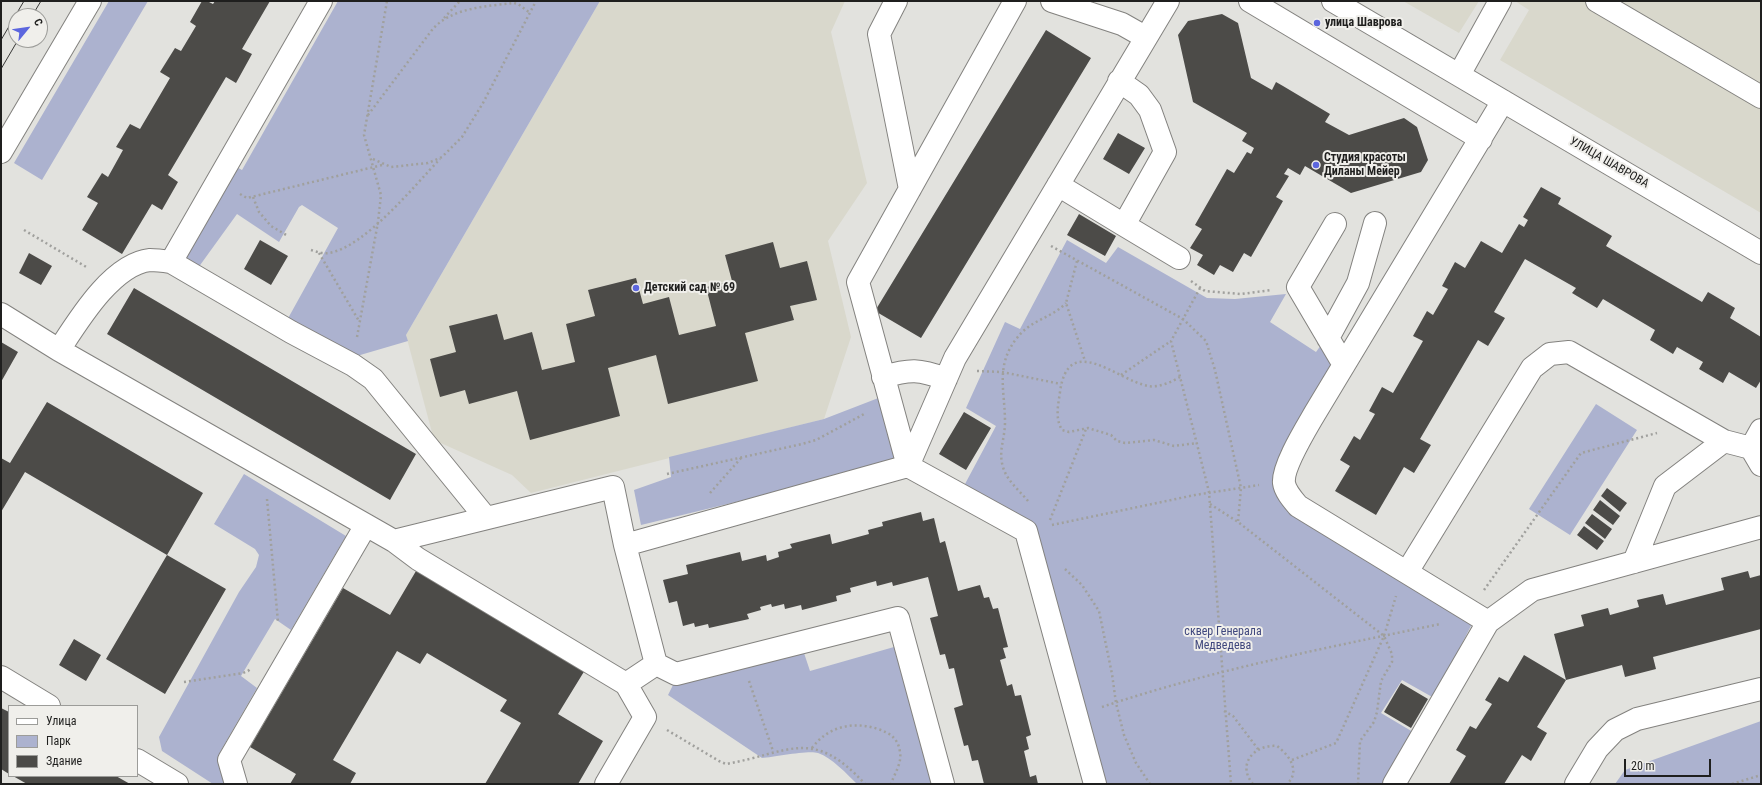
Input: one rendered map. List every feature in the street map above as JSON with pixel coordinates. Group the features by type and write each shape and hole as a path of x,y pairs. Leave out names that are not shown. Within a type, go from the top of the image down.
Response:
{"street":[{"path":"1,152 90,1"},
{"path":"171,262 321,1"},
{"path":"896,1 879,34 910,189"},
{"path":"1015,1 858,282 908,466 1026,532 1095,784"},
{"path":"1052,1 1122,24 1145,37"},
{"path":"908,466 955,358 1030,234 1145,37 1168,1"},
{"path":"1250,1 1481,138"},
{"name":"УЛИЦА ШАВРОВА","path":"1333,1 1761,253"},
{"path":"1459,75 1500,1"},
{"path":"1597,1 1761,97"},
{"path":"1119,81 1139,95 1150,110 1165,152 1124,225"},
{"path":"1478,616 1298,506 1284,482 1290,458 1344,365 1503,101"},
{"path":"1058,185 1179,258"},
{"path":"1328,338 1358,282 1375,223"},
{"path":"1335,224 1298,287 1344,365"},
{"path":"59,350 93,299 111,282 131,267 149,260 171,262 291,332 360,363 486,518"},
{"path":"1,314 59,350 366,525 418,559 626,684 645,717 606,784"},
{"path":"1406,571 1532,368 1550,354 1569,352 1724,441 1758,448"},
{"path":"883,377 905,371 926,372 946,379"},
{"path":"1634,562 1665,486 1724,441"},
{"path":"624,545 908,466"},
{"path":"394,542 613,487 624,545 656,664 676,674 898,618 943,784"},
{"path":"236,784 229,760 366,525"},
{"path":"1394,784 1478,616 1532,590 1761,527"},
{"path":"626,684 656,664"},
{"path":"1,677 47,705"},
{"path":"1576,784 1598,750 1615,730 1637,719 1761,689"},
{"path":"138,761 177,784"}],"path":[{"path":"360,363 359,324 378,222 381,195 364,135 387,1"},
{"path":"368,115 432,30 460,1"},
{"path":"311,250 328,253 335,252 354,243 378,222 462,137 483,104 536,1"},
{"path":"442,21 476,8 514,3 518,4 530,13"},
{"path":"372,159 382,165 391,167 416,166 440,159"},
{"path":"218,180 247,198 382,165"},
{"path":"253,196 259,212 271,226 288,236"},
{"path":"24,230 111,282"},
{"path":"1030,234 1183,319 1206,341 1215,370 1241,488 1238,522"},
{"path":"319,252 351,306 359,324"},
{"path":"1179,258 1188,279 1205,290 1241,294 1298,287"},
{"path":"1029,502 1020,494 1008,478 1002,463 1000,452 1005,423 1002,372 1008,351 1017,337 1038,320 1060,310 1066,304 1077,261"},
{"path":"1121,375 1170,341 1200,288"},
{"path":"1066,304 1085,361"},
{"path":"1170,341 1209,492 1224,711 1231,784"},
{"path":"1180,377 1171,383 1149,386 1094,363 1085,361 1069,366 1061,384 1057,422 1062,430 1069,432 1086,429 1111,436 1117,442 1125,443 1154,440 1174,446 1197,443"},
{"path":"946,379 974,371 1002,372 1061,384"},
{"path":"667,474 816,440 889,400"},
{"path":"1077,716 1152,690 1222,671 1478,616 1581,453 1692,423"},
{"path":"1086,429 1047,526 1209,492 1284,482"},
{"path":"265,467 278,622"},
{"path":"1210,504 1238,522 1384,636 1392,654 1392,662 1381,681 1377,712 1374,722 1360,741 1358,784"},
{"path":"1060,564 1082,585 1099,611 1112,674 1116,703 1129,750 1150,784"},
{"path":"1292,760 1336,744 1384,636 1406,571"},
{"path":"740,658 773,751"},
{"path":"184,682 243,673"},
{"path":"1224,711 1233,716 1258,749"},
{"path":"645,717 726,764 773,751 795,748 812,748 834,757 865,784"},
{"path":"812,748 823,737 835,730 854,724 861,724 887,732 895,738 901,753 897,771 891,784"},
{"path":"1253,784 1247,769 1248,761 1253,752 1268,745 1278,746 1292,760 1293,776 1290,783"},
{"path":"1732,784 1761,775"}],"shaded area":[{"name":"Детский сад № 69","path":"600,1 845,1 831,32 867,183 828,241 851,337 824,419 531,493 512,475 434,440 406,335"},
{"path":"1403,1 1479,1 1459,33"},
{"path":"1515,1 1761,1 1761,213 1500,60 1529,10"}],"green space":[{"path":"109,1 148,1 42,180 14,163"},
{"path":"338,1 600,1 406,335 408,341 350,358 286,322 338,228 302,205 299,207 279,242 237,214 198,268 182,259 233,165 242,170"},
{"name":"сквер Генерала Медведева","path":"1067,240 1106,263 1118,247 1207,298 1235,299 1286,294 1270,322 1316,352 1324,341 1338,365 1283,461 1273,484 1294,511 1474,620 1434,698 1402,680 1381,713 1413,732 1387,784 1102,784 1030,527 965,484 996,426 966,408 1005,322 1020,329"},
{"path":"881,397 899,461 749,505 744,500 641,525 634,490 671,477 669,457 824,419"},
{"path":"1596,404 1637,430 1570,535 1529,509"},
{"path":"244,474 346,536 291,630 275,619 241,676 257,688 220,752 228,784 213,784 162,751 159,737 239,592 256,567 259,555 255,549 214,524"},
{"path":"894,647 932,784 857,784 834,762 823,755 813,752 762,758 668,695 675,681 803,650 810,671"},
{"path":"1761,721 1761,784 1615,784 1625,770"}],"building":[{"path":"202,1 207,1 213,4 215,1 270,1 242,49 252,54 236,83 226,77 168,175 178,182 162,210 152,204 122,254 82,230 98,203 87,197 102,173 108,177 123,150 116,147 130,124 140,129 170,78 160,72 175,48 181,51 196,26 190,22"},
{"path":"1222,14 1238,23 1251,78 1272,90 1276,82 1283,86 1330,114 1325,122 1349,135 1404,118 1417,127 1428,160 1421,172 1351,193 1305,166 1300,175 1288,168 1284,174 1289,176 1276,197 1283,201 1251,257 1244,253 1233,272 1220,265 1214,275 1197,265 1203,255 1190,248 1202,229 1195,225 1227,169 1234,173 1247,152 1251,154 1254,148 1242,141 1247,133 1193,102 1178,35 1188,21"},
{"path":"1046,30 1091,58 921,338 875,311"},
{"path":"1118,133 1145,148 1129,174 1103,159"},
{"path":"1541,187 1561,198 1558,204 1612,236 1606,246 1702,302 1708,292 1735,308 1730,318 1761,337 1761,380 1756,388 1729,372 1723,383 1699,369 1703,362 1677,347 1673,354 1650,340 1655,330 1603,299 1597,308 1572,293 1576,288 1525,259 1494,312 1505,318 1488,346 1478,340 1420,439 1431,445 1414,473 1404,467 1376,515 1335,491 1350,466 1340,460 1354,436 1360,440 1375,414 1369,411 1382,387 1393,393 1423,341 1413,336 1427,311 1433,315 1448,289 1442,286 1455,262 1465,268 1481,241 1502,253 1519,224 1524,227 1528,220 1523,217"},
{"path":"1079,214 1116,236 1105,256 1067,235"},
{"path":"260,240 288,256 271,285 244,269"},
{"path":"773,242 780,268 807,261 817,300 790,306 794,320 745,333 758,381 668,404 656,355 608,368 620,416 530,440 517,391 469,404 465,390 440,397 430,359 456,352 449,326 497,314 504,340 532,332 542,370 575,362 566,324 595,316 588,290 636,278 643,304 669,297 679,335 716,326 706,287 732,281 725,255"},
{"path":"29,253 52,266 41,285 19,273"},
{"path":"134,288 416,454 390,500 107,334"},
{"path":"1,342 18,352 1,382"},
{"path":"47,402 203,493 167,555 25,472 1,512 1,458 10,463"},
{"path":"964,412 991,428 966,470 939,454"},
{"path":"1607,488 1627,503 1620,512 1601,496"},
{"path":"1600,500 1620,516 1613,525 1593,510"},
{"path":"921,512 923,521 934,518 940,543 945,541 958,591 980,585 984,598 989,597 993,609 998,608 1008,647 1003,648 1006,658 1000,660 1007,686 1012,684 1015,696 1021,695 1031,735 1026,737 1029,749 1024,751 1030,777 1036,775 1038,784 984,784 978,760 972,761 968,745 964,746 954,708 963,705 954,668 949,669 945,654 940,655 930,618 938,616 928,577 893,586 892,582 877,586 876,581 850,588 851,592 836,596 837,601 802,610 801,605 785,609 784,604 772,607 771,604 760,607 761,610 747,614 749,619 709,628 708,624 695,627 694,623 683,626 677,601 669,603 663,580 688,574 686,565 740,552 742,561 766,555 767,561 779,557 778,552 792,548 790,544 830,534 832,544 869,534 868,530 883,526 882,522"},
{"path":"1592,514 1612,529 1605,539 1585,523"},
{"path":"1584,526 1604,541 1597,550 1577,535"},
{"path":"167,555 226,589 165,694 106,659"},
{"path":"416,571 585,670 558,714 603,741 578,784 485,784 521,723 500,711 507,700 427,653 420,664 397,651 333,760 356,773 350,784 290,784 296,774 250,747 343,588 390,615"},
{"path":"1748,571 1750,578 1761,575 1761,629 1653,657 1656,669 1625,677 1622,665 1566,680 1554,634 1584,626 1581,615 1608,608 1610,615 1639,607 1637,600 1663,594 1666,605 1724,590 1721,578"},
{"path":"74,639 101,655 86,681 59,665"},
{"path":"1524,655 1566,680 1537,727 1547,733 1531,761 1522,755 1504,784 1449,784 1466,756 1456,750 1470,726 1476,729 1492,704 1485,700 1499,677 1508,682"},
{"path":"1401,683 1428,699 1411,728 1384,712"},
{"path":"1,708 8,712 8,773 1,769"},
{"path":"15,777 118,777 130,784 27,784"}],"tram line":[{"path":"1,40 24,1"},
{"path":"37,8 41,1"},
{"path":"1,69 13,48"}],"place":[{"name":"улица Шаврова","path":"1317,23"},
{"name":"Студия красоты Диланы Мейер","path":"1316,165"},
{"name":"Детский сад № 69","path":"636,288"}]}
